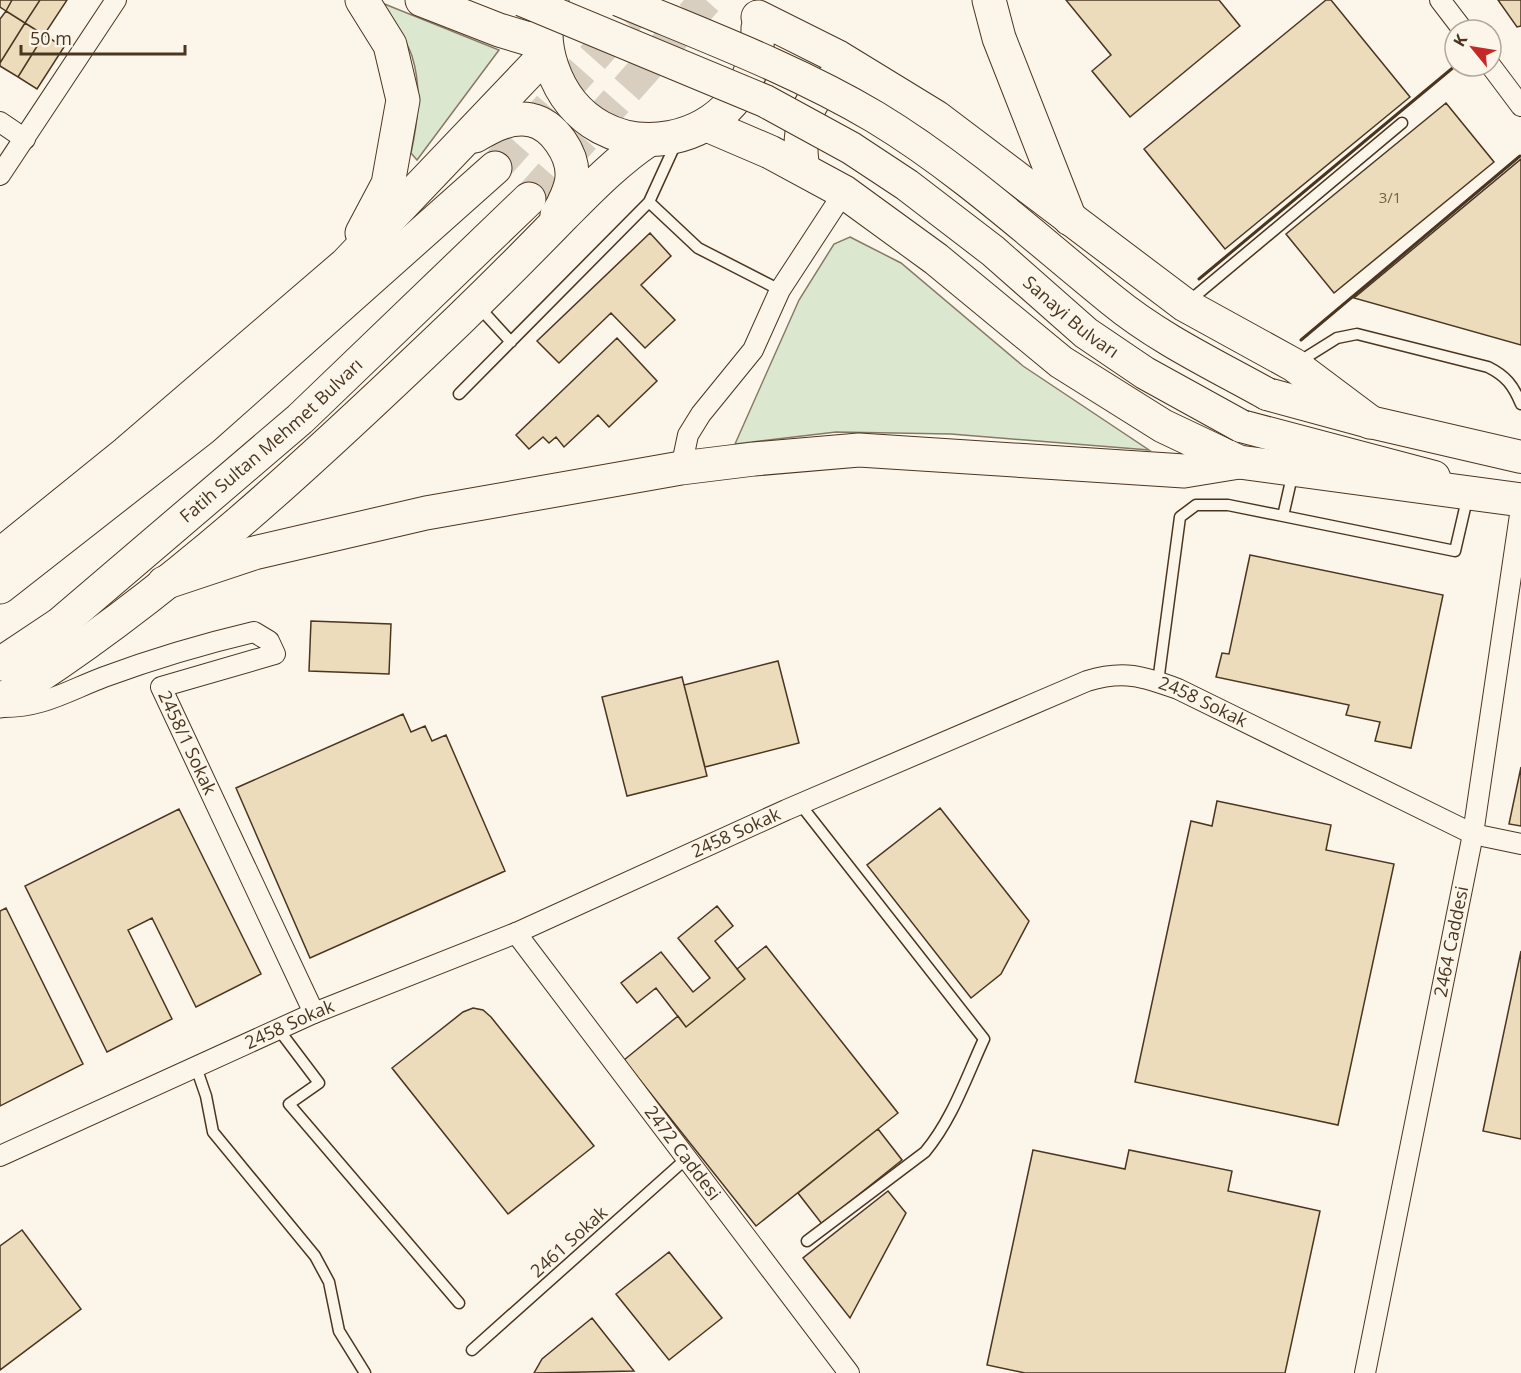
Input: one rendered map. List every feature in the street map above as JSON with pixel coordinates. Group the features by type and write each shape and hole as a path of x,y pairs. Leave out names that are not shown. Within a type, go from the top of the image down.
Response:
{"highway":[{"path":"346,264 388,183 403,100 390,45 362,0"},
{"path":"422,0 547,49"},
{"path":"552,0 546,17 547,49 558,84 580,113 611,133 678,134 770,152 844,192 936,259 1061,362 1163,426 1239,462"},
{"path":"988,0 999,38 1070,219"},
{"path":"758,6 936,117 1185,305 1294,365 1370,423"},
{"path":"0,701 56,666 164,583 336,438 612,167 735,102 753,70 759,43 758,6"},
{"path":"0,555 126,453 346,264 448,159 547,49"},
{"path":"803,170 799,138 811,103 824,87 853,66"},
{"path":"448,159 475,136 500,121 532,120 553,131 566,150 573,177 561,209 537,243"},
{"path":"0,587 203,428 495,168"},
{"name":"Fatih Sultan Mehmet Bulvarı","path":"0,664 60,624 300,419 529,198"},
{"path":"164,583 254,553 426,513 681,468 859,450 1184,471 1239,462 1521,500"}],"main road":[{"name":"Sanayi Bulvarı","path":"522,0 765,101 851,148 906,184 993,251 1086,333 1145,373 1241,426 1521,500"},
{"name":"Sanayi Bulvarı","path":"619,0 785,69 875,117 930,154 1017,219 1113,302 1174,342 1267,394 1370,423 1521,457"}],"street":[{"path":"0,175 116,0"},
{"path":"1440,0 1454,18"},
{"path":"1500,78 1521,106"},
{"path":"0,122 25,139"},
{"path":"681,468 688,435 701,414 753,351 780,290 844,192"},
{"name":"2464 Caddesi","path":"1365,1373 1473,834 1521,508"},
{"name":"2458/1 Sokak","path":"0,707 24,708 65,696 102,678 205,644 254,632 269,641 274,654 160,687 314,1014"},
{"name":"2458 Sokak","path":"0,1156 314,1014 516,933 800,804 1087,681 1105,676 1131,674 1158,682 1473,834 1521,844"},
{"name":"2472 Caddesi","path":"516,933 849,1373"}],"lane":[{"path":"1185,305 1402,123"},
{"path":"459,394 649,202 678,134"},
{"path":"649,202 698,248 780,290"},
{"path":"476,303 511,342"},
{"path":"1294,365 1337,338 1357,334 1488,367 1512,384 1521,404"},
{"path":"1283,516 1293,469"},
{"path":"1158,682 1180,517 1196,505 1228,505 1455,552 1468,493"},
{"path":"800,804 984,1039 938,1137 925,1152 807,1241"},
{"path":"279,1030 319,1083 289,1104 459,1303"},
{"path":"196,1067 206,1096 213,1132 315,1256 329,1281 339,1331 365,1373"},
{"name":"2461 Sokak","path":"472,1350 687,1158"}],"green space":[{"path":"382,3 499,50 417,160 411,153 418,104 415,68 406,43"},
{"path":"850,237 901,263 1023,366 1149,450 951,434 836,432 735,444 799,300 834,244"}],"building":[{"path":"0,0 12,0 6,11 0,7"},
{"path":"12,0 40,0 25,23 6,11"},
{"path":"40,0 67,0 44,35 25,23"},
{"path":"1066,0 1219,0 1240,26 1130,117 1092,71 1111,55"},
{"path":"1326,0 1331,0 1410,97 1225,249 1144,149"},
{"path":"1498,0 1521,0 1521,26 1517,27"},
{"path":"6,11 25,23 0,63 0,19"},
{"path":"25,23 44,35 18,77 0,66 0,63"},
{"path":"44,35 64,47 37,89 18,77"},
{"path":"1446,103 1494,162 1334,293 1286,234"},
{"path":"1521,159 1521,345 1354,298"},
{"path":"650,233 671,256 641,285 675,320 645,348 611,313 559,363 537,341"},
{"path":"617,338 657,381 609,427 598,415 564,447 556,437 549,443 543,437 529,449 516,435"},
{"path":"1250,555 1443,595 1411,748 1375,741 1380,722 1346,715 1349,705 1216,677 1222,653 1229,654"},
{"path":"311,621 391,624 389,674 309,671"},
{"path":"778,661 799,743 705,767 684,685"},
{"path":"682,677 707,776 627,796 602,697"},
{"path":"403,714 411,732 425,726 432,741 446,735 505,871 310,958 236,788"},
{"path":"1521,767 1521,826 1509,824"},
{"path":"1217,801 1331,825 1326,850 1394,864 1338,1125 1135,1082 1191,821 1212,826"},
{"path":"940,808 1029,921 1001,974 971,998 867,865"},
{"path":"179,809 261,974 196,1007 152,918 128,930 172,1019 107,1052 25,886"},
{"path":"717,906 733,926 715,941 745,979 686,1027 656,988 637,1003 621,983 661,952 693,992 710,978 678,938"},
{"path":"6,908 83,1064 0,1106 0,911"},
{"path":"766,946 898,1113 756,1226 624,1060 678,1016 686,1027 745,979 737,969"},
{"path":"1521,951 1521,1139 1483,1131"},
{"path":"473,1008 483,1010 491,1017 594,1146 508,1214 392,1068 463,1012"},
{"path":"878,1129 902,1160 822,1224 798,1193"},
{"path":"1033,1150 1125,1169 1129,1150 1232,1171 1228,1191 1320,1211 1285,1373 1025,1373 987,1365"},
{"path":"888,1191 906,1213 850,1318 803,1258"},
{"path":"22,1230 81,1309 0,1370 0,1246"},
{"path":"669,1252 722,1318 669,1360 616,1294"},
{"path":"592,1318 634,1371 534,1373 542,1359"}],"tunnel":[{"path":"495,168 644,0"},
{"path":"529,199 706,0"}],"wall":[{"path":"1199,279 1443,76"},
{"path":"1301,340 1520,156"}]}
